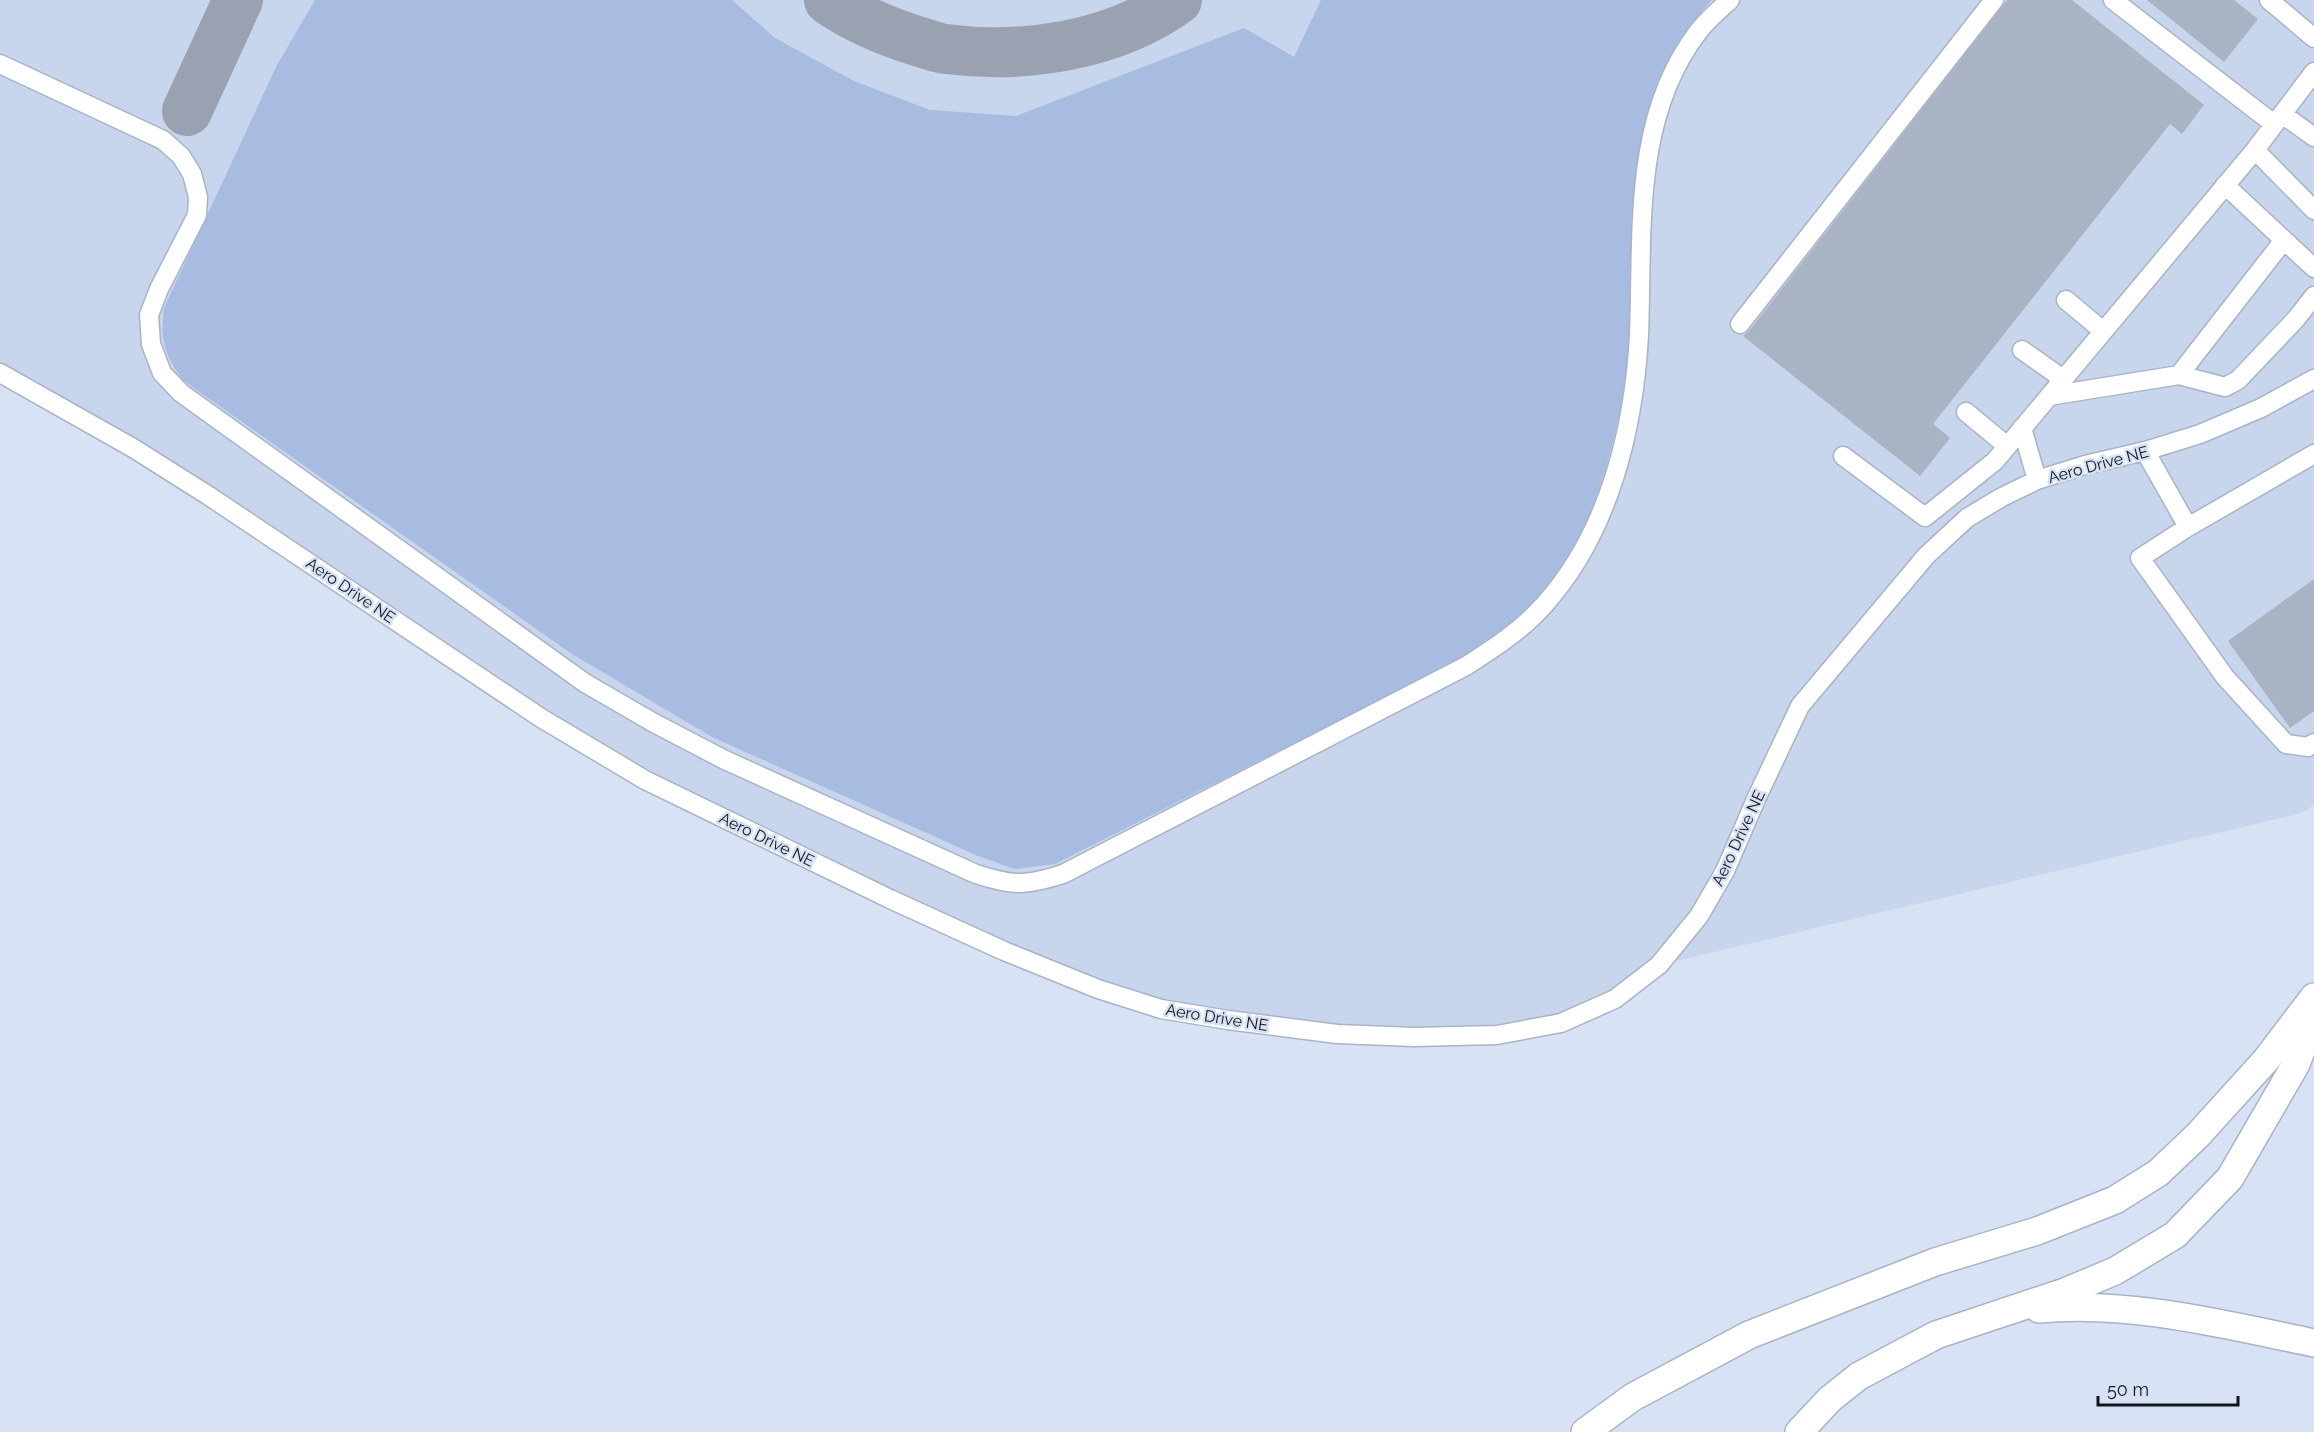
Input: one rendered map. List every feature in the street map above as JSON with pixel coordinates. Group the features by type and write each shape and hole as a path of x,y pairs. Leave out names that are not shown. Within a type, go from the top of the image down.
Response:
{"highway":[{"path":"1586,1432 1633,1397 1749,1335 1935,1262 2037,1231 2115,1200 2158,1173 2198,1135 2266,1060 2314,997"},
{"path":"1799,1432 1830,1399 1859,1376 1936,1335 2065,1292 2115,1271 2175,1235 2230,1178 2296,1064 2314,1016"},
{"path":"1992,1315 2058,1308 2117,1310 2233,1326 2314,1343"}],"street":[{"path":"0,64 163,140 181,156 192,174 198,197 197,215 159,289 149,315 151,344 162,373 181,393 585,683 725,760 976,874 1006,884 1037,882 1063,874 1466,666 1507,639 1544,605 1572,568 1596,525 1614,478 1625,433 1634,385 1639,338 1645,173 1655,121 1672,75 1698,32 1730,0"},
{"path":"1740,324 1994,0"},
{"path":"2113,0 2278,119 2314,137"},
{"path":"2269,0 2314,38"},
{"path":"1925,517 1995,461 2255,150 2314,72"},
{"path":"2255,150 2314,210"},
{"path":"2225,185 2314,268"},
{"path":"2179,375 2284,240"},
{"path":"2049,396 2179,375 2225,387 2238,380 2296,319 2314,296"},
{"path":"2066,300 2103,331"},
{"path":"2022,350 2063,379"},
{"name":"Aero Drive NE","path":"0,373 133,448 200,490 532,711 645,780 890,899 1004,951 1098,989 1161,1009 1337,1034 1414,1037 1497,1035 1561,1023 1615,999 1659,965 1699,916 1725,872 1800,706 1926,556 1968,518 2002,497 2037,480 2200,434 2261,408 2314,379"},
{"path":"1966,412 2007,446"},
{"path":"2022,428 2037,480"},
{"path":"2145,451 2188,527"},
{"path":"2314,454 2188,527 2140,558 2226,677 2286,744 2308,747 2314,743"},
{"path":"1843,456 1948,535"}],"shaded area":[{"path":"0,0 2314,0 2314,805 2302,813 1659,965 1615,999 1497,1035 1337,1034 1161,1009 809,859 463,666 0,375"},
{"path":"315,0 732,0 775,38 854,81 930,110 1016,116 1244,28 1294,57 1321,0 1712,0 1682,39 1660,78 1646,118 1638,158 1634,200 1630,334 1621,404 1603,479 1590,515 1573,549 1554,579 1532,605 1513,622 1451,664 1055,864 1015,869 978,856 712,737 572,654 184,381 165,347 164,308 277,65"}],"building":[{"path":"2007,0 2072,0 2204,105 2182,134 2170,124 1933,424 1950,438 1920,476 1743,336"},
{"path":"2147,0 2234,0 2258,19 2224,62"},
{"path":"2314,579 2314,711 2290,728 2228,641"}],"taxiway":[{"path":"187,111 238,0"},
{"path":"829,0 850,13 896,34 936,47 975,52 1006,52 1066,46 1125,28 1152,16 1177,0"}]}
